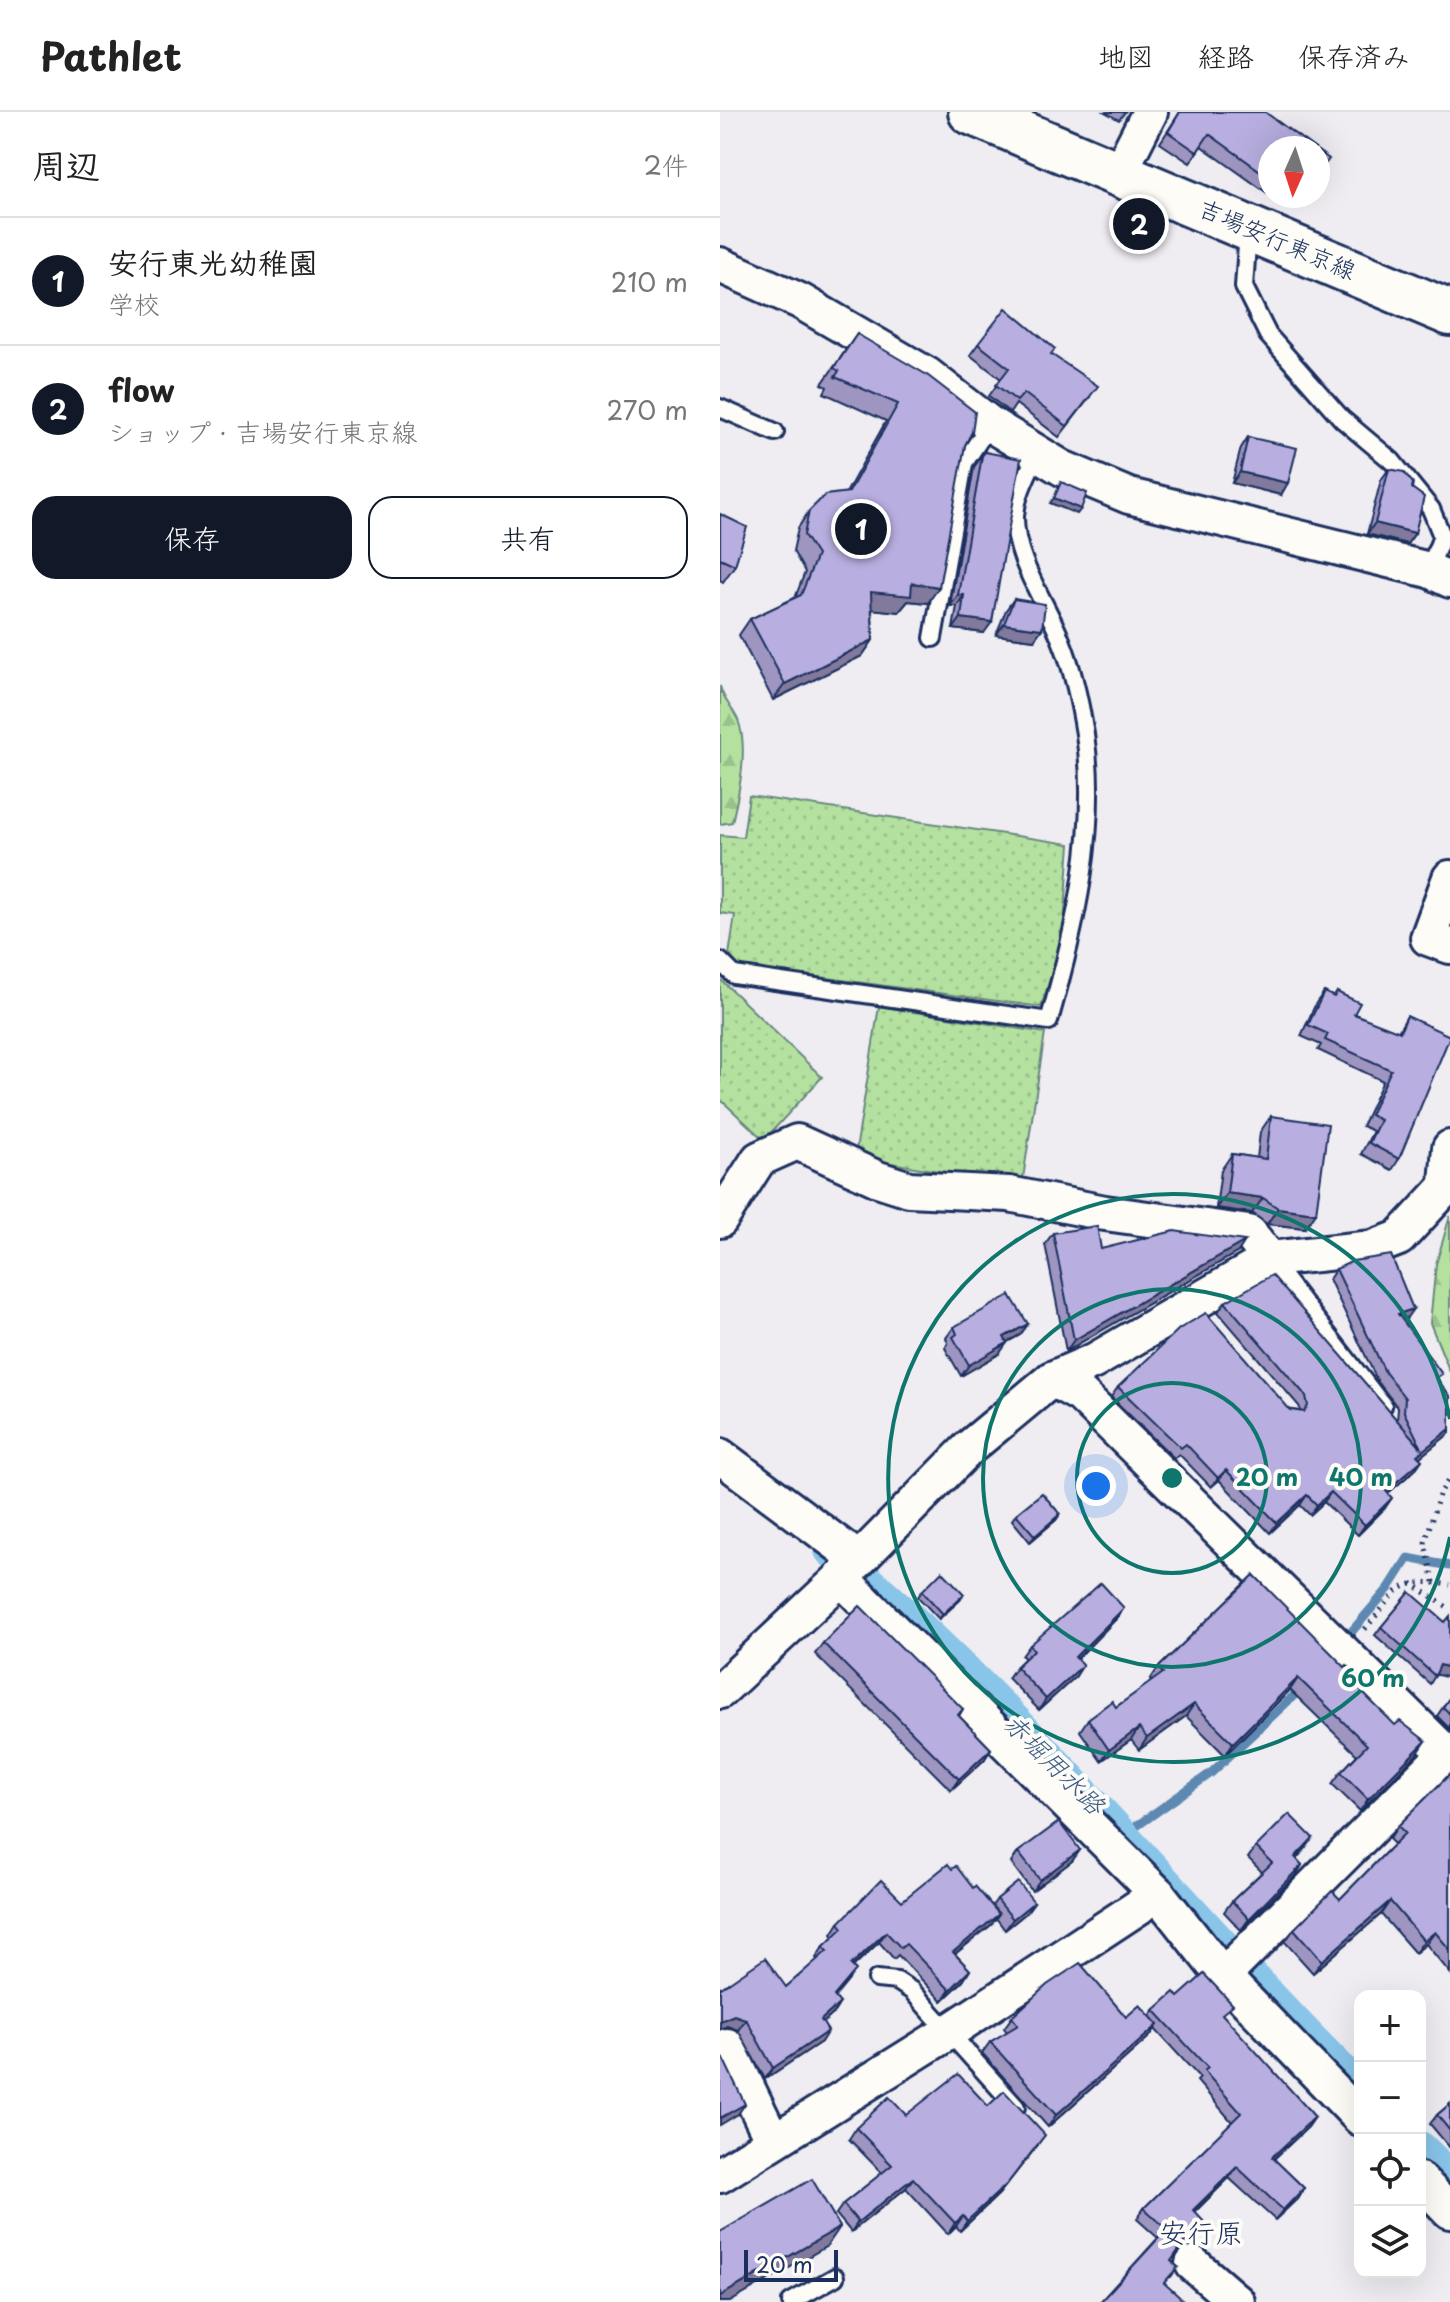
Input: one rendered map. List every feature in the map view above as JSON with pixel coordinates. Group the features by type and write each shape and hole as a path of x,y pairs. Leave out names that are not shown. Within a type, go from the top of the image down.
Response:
{"main road":[{"name":"吉場安行東京線","path":"971,112 1450,313"}],"street":[{"path":"1119,173 1150,112"},
{"path":"720,265 800,301 927,375 990,424 1062,468 1129,496 1440,575"},
{"path":"1450,878 1428,938 1450,946"},
{"path":"720,1220 759,1159 797,1142 878,1179 909,1189 1009,1194 1105,1213 1249,1233 1270,1259"},
{"path":"720,1691 849,1569 970,1447 1052,1379 1200,1308 1270,1259 1373,1248 1399,1238 1449,1183 1450,1148"},
{"path":"1052,1379 1081,1395 1448,1755 1223,1976"},
{"path":"720,1456 849,1569 1158,1894 1223,1976 1354,2112"},
{"path":"720,2175 947,2033 1158,1894"},
{"path":"720,2050 727,2046 773,2141"},
{"path":"1426,2186 1450,2211"},
{"path":"1193,2264 1237,2302"}],"lane":[{"path":"1249,228 1244,287 1268,335 1342,419 1392,461 1431,509 1444,528 1440,575"},
{"path":"720,408 775,432"},
{"path":"933,638 964,463 990,424"},
{"path":"720,961 734,975 1049,1021 1072,939 1090,798 1085,735 1063,642 1019,548 1015,514 1037,453"},
{"path":"1270,1259 1389,1414"},
{"path":"877,1979 897,1981 912,1991 1028,2120"},
{"path":"791,2302 835,2277"}],"path":[{"path":"1434,1582 1425,1543 1439,1495 1450,1477"},
{"path":"1409,1581 1450,1609"},
{"path":"1345,1655 1398,1588 1409,1581 1450,1585"}],"green space":[{"path":"720,686 738,720 743,757 732,822 720,824"},
{"path":"749,796 1070,844 1063,938 1041,1007 739,966 729,955 735,915 720,913 720,835 743,837"},
{"path":"720,979 822,1077 764,1140 720,1099"},
{"path":"879,1006 1045,1033 1022,1185 855,1157"},
{"path":"1450,1216 1450,1372 1430,1323 1436,1264"}],"building":[{"path":"1180,112 1265,112 1298,136 1258,136 1258,169 1209,134 1197,152 1168,132"},
{"path":"1006,308 1055,349 1051,354 1098,386 1067,426 1024,393 1017,401 996,385 1009,368 978,344"},
{"path":"857,334 927,375 975,412 972,432 965,445 939,587 912,583 911,596 871,592 873,640 785,684 750,619 801,595 817,555 804,535 809,511 825,495 849,492 898,404 835,377 839,371 834,368"},
{"path":"1248,437 1297,448 1288,483 1240,472"},
{"path":"985,452 1021,459 992,622 961,618 964,595 958,595"},
{"path":"1389,469 1404,472 1413,483 1412,488 1424,497 1415,533 1375,523"},
{"path":"1061,482 1087,493 1081,509 1054,498"},
{"path":"720,514 747,527 735,565 720,558"},
{"path":"1014,599 1045,604 1042,629 1004,624"},
{"path":"1324,992 1334,997 1337,992 1360,1003 1354,1014 1400,1032 1407,1016 1450,1036 1399,1159 1369,1143 1380,1120 1370,1115 1391,1070 1325,1040 1328,1034 1308,1025"},
{"path":"1271,1116 1328,1124 1316,1213 1278,1208 1263,1198 1227,1193 1232,1154 1266,1159"},
{"path":"1097,1226 1101,1249 1174,1231 1245,1241 1074,1340 1053,1233"},
{"path":"1391,1255 1413,1309 1398,1314 1442,1374 1436,1378 1450,1396 1450,1429 1417,1455 1422,1460 1386,1491 1392,1498 1365,1525 1331,1492 1317,1505 1307,1495 1277,1523 1226,1470 1218,1478 1186,1444 1181,1448 1118,1387 1179,1329 1206,1313 1290,1410 1304,1412 1308,1406 1306,1396 1225,1302 1272,1275 1422,1449 1404,1412 1405,1398 1385,1372 1336,1269 1353,1261"},
{"path":"1010,1295 1028,1324 1004,1337 1007,1343 969,1365 953,1337 957,1334 954,1327"},
{"path":"1042,1493 1060,1514 1035,1536 1016,1514"},
{"path":"942,1571 964,1594 943,1614 922,1591"},
{"path":"1254,1575 1345,1667 1347,1665 1364,1681 1357,1687 1395,1725 1400,1721 1426,1741 1368,1799 1341,1772 1367,1745 1298,1678 1233,1743 1194,1704 1147,1738 1139,1728 1109,1750 1088,1719 1112,1701 1116,1707 1163,1673 1158,1668"},
{"path":"1101,1583 1124,1608 1075,1657 1083,1665 1046,1699 1016,1667 1034,1650 1030,1645"},
{"path":"1410,1592 1445,1622 1450,1616 1450,1668 1440,1665 1435,1676 1381,1627"},
{"path":"860,1606 963,1709 958,1715 991,1749 959,1779 823,1643"},
{"path":"1450,1697 1450,1714 1443,1707"},
{"path":"1450,1774 1450,1950 1435,1932 1424,1941 1390,1901 1322,1961 1294,1929 1332,1891 1340,1899 1405,1833 1398,1826"},
{"path":"1289,1814 1313,1838 1295,1857 1302,1865 1249,1919 1232,1901 1272,1863 1256,1847"},
{"path":"1059,1822 1080,1850 1040,1880 1018,1852"},
{"path":"948,1864 952,1869 956,1866 999,1914 953,1952 970,1970 950,1990 906,1944 901,1948 886,1932 851,1965 856,1970 834,1996 840,2003 821,2020 828,2031 773,2068 746,2019 734,2015 720,2021 720,1986 765,1958 786,1987 827,1951 823,1947 843,1928 839,1923 881,1880 902,1901"},
{"path":"1018,1882 1034,1902 1013,1919 997,1899"},
{"path":"1080,1963 1126,2017 1140,2005 1158,2025 1056,2115 990,2042 1018,2025 1012,2017 1047,1985"},
{"path":"1204,1974 1233,2005 1222,2014 1315,2117 1272,2157 1304,2188 1283,2210 1237,2167 1193,2210 1207,2225 1185,2241 1171,2261 1178,2267 1164,2283 1185,2302 1100,2302 1167,2229 1144,2208 1241,2113 1204,2071 1208,2068 1154,2010 1174,1992 1178,1997"},
{"path":"720,2056 745,2104 720,2118"},
{"path":"958,2074 988,2106 1004,2091 1045,2135 1007,2184 967,2221 963,2216 955,2223 913,2178 858,2222 843,2204 892,2165 856,2128 889,2097 906,2115"},
{"path":"1450,2104 1450,2131 1437,2115"},
{"path":"812,2179 840,2227 720,2296 720,2232"}],"waterway":[{"name":"赤堀用水路","path":"831,1550 902,1612 1037,1744 1354,2083"},
{"path":"1347,1637 1389,1588 1408,1558 1450,1566"},
{"path":"1124,1835 1211,1773 1302,1688"},
{"name":"赤堀用水路","path":"1426,2154 1450,2177"}],"place":[{"name":"flow","path":"1139,224"},
{"name":"安行東光幼稚園","path":"861,529"}],"district":[{"name":"安行原","path":"1201,2233"}]}
